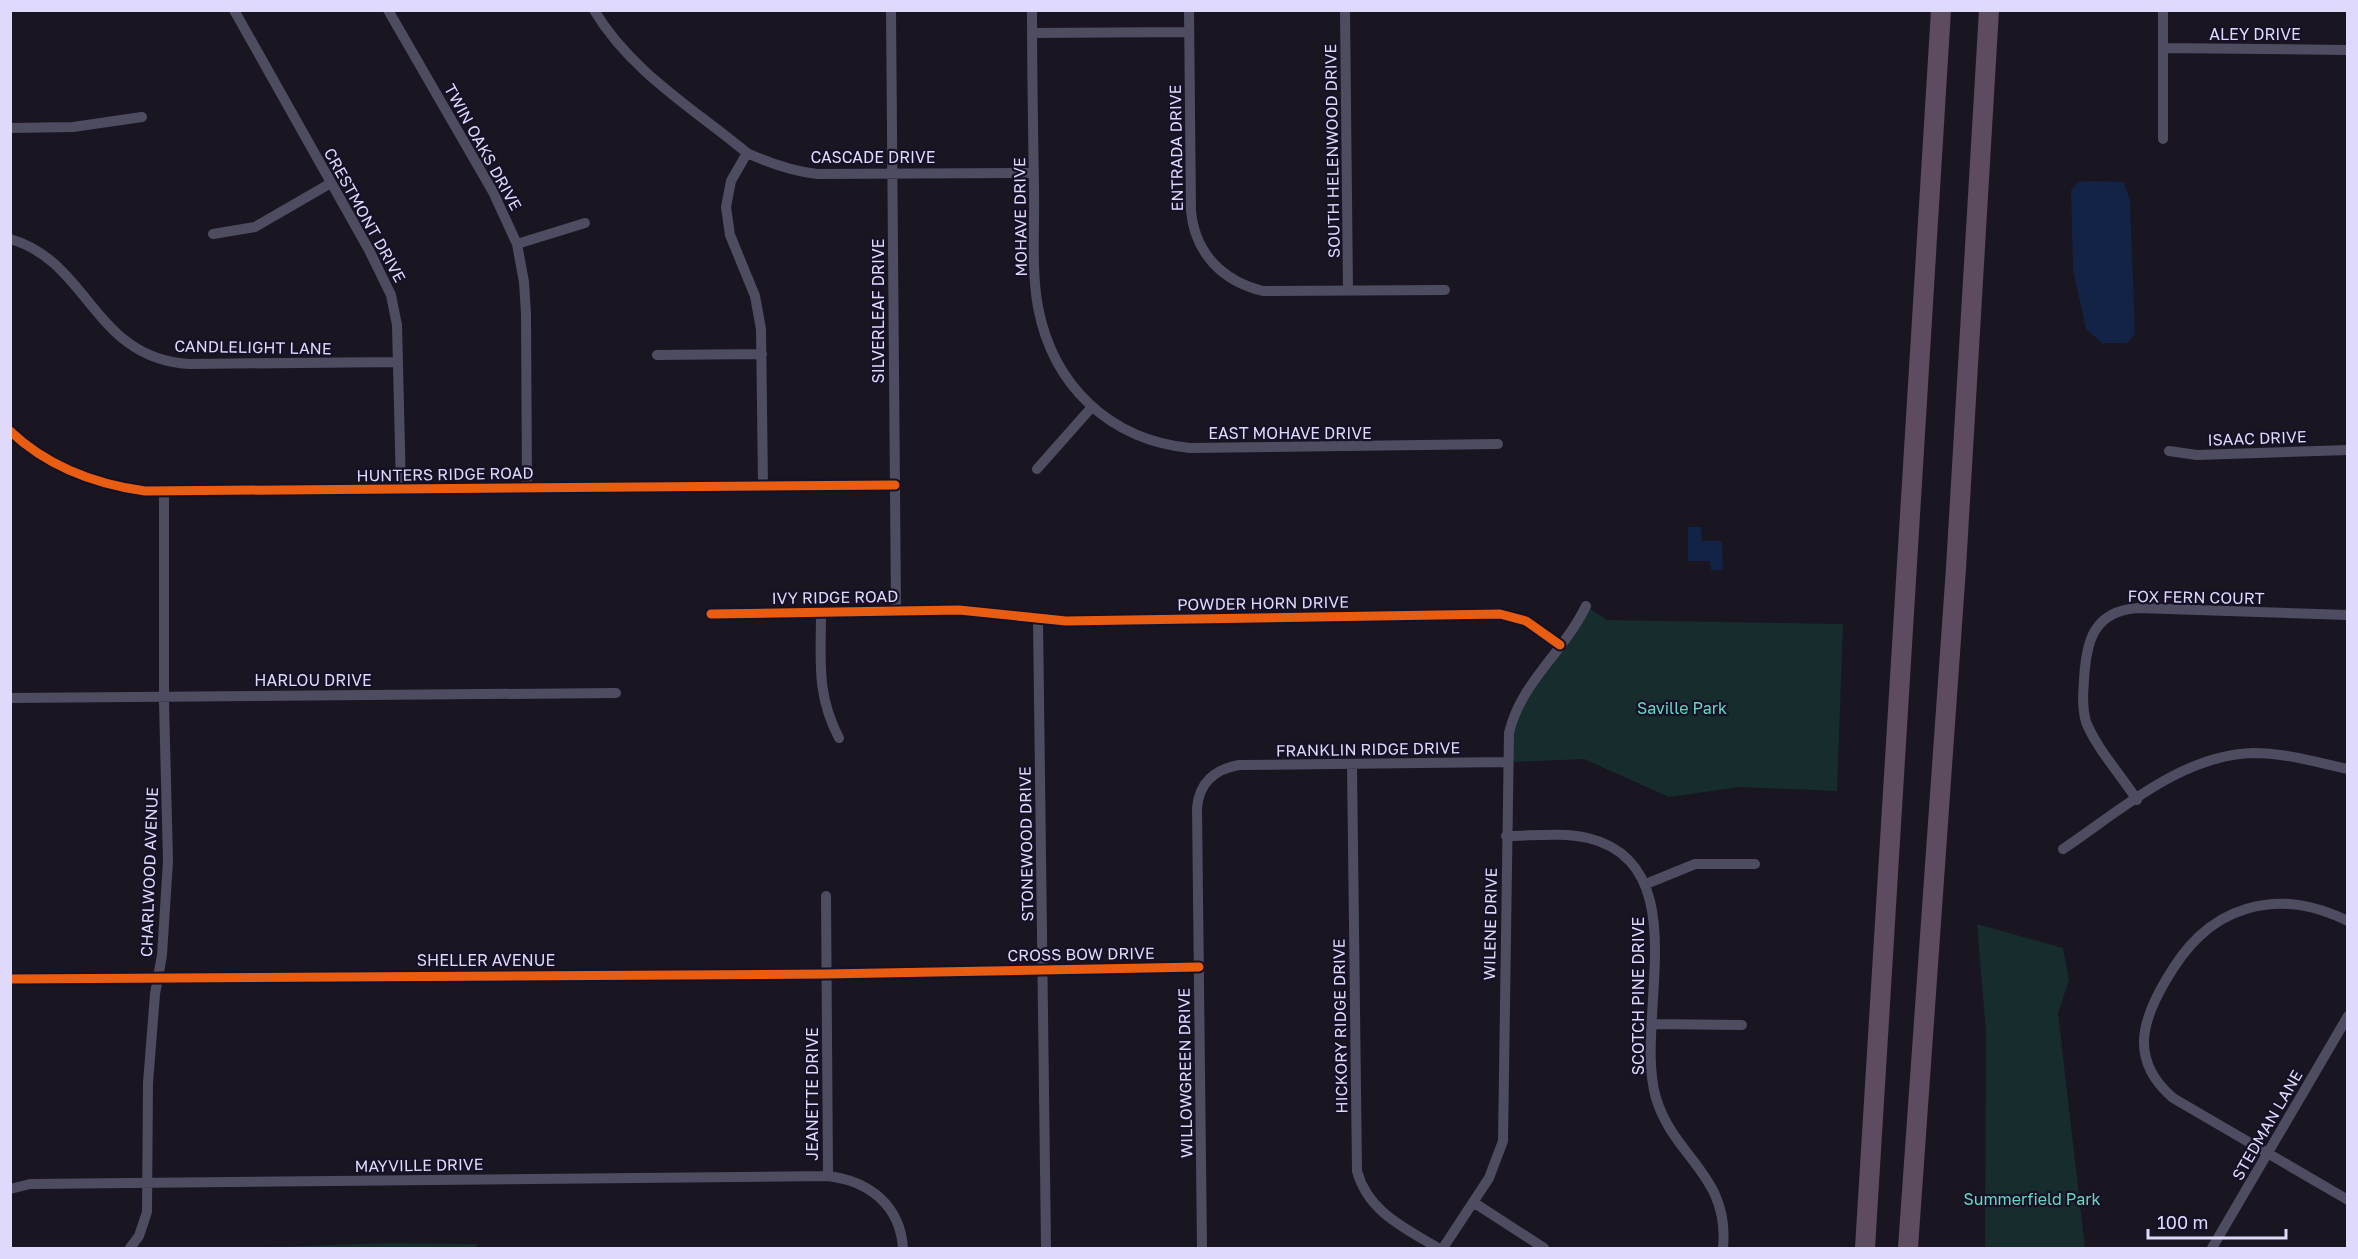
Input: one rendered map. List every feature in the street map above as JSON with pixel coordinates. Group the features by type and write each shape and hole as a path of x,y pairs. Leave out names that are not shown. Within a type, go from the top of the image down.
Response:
{"highway":[{"path":"1865,1248 1941,10"},
{"path":"1908,1248 1956,568 1989,10"},
{"path":"1858,1248 1868,1173"}],"street":[{"name":"CRESTMONT DRIVE","path":"234,10 392,295 397,325 401,489"},
{"name":"TWIN OAKS DRIVE","path":"388,10 493,192 517,244 524,282 526,314 527,488"},
{"name":"CASCADE DRIVE","path":"594,10 606,30 626,54 747,153 803,173 1034,173"},
{"name":"SILVERLEAF DRIVE","path":"891,10 896,611"},
{"name":"MOHAVE DRIVE","path":"1032,10 1036,293 1041,317 1064,373 1091,408"},
{"name":"ENTRADA DRIVE","path":"1189,10 1192,224 1203,252 1224,274 1247,287 1263,291 1444,290"},
{"name":"SOUTH HELENWOOD DRIVE","path":"1345,10 1348,291"},
{"path":"2163,10 2163,139"},
{"path":"1032,33 1189,32"},
{"name":"ALEY DRIVE","path":"2163,48 2348,50"},
{"path":"10,128 73,127 142,117"},
{"path":"747,153 737,169 727,195 727,220 755,296 761,329 764,486"},
{"path":"213,234 255,227 331,183"},
{"path":"517,244 585,223"},
{"name":"CANDLELIGHT LANE","path":"10,239 29,246 56,266 117,336 147,355 164,361 189,364 397,362"},
{"path":"657,355 762,354"},
{"path":"1037,469 1091,408"},
{"name":"EAST MOHAVE DRIVE","path":"1091,408 1124,429 1150,441 1190,448 1498,444"},
{"name":"HUNTERS RIDGE ROAD","path":"10,431 55,463 87,479 123,488 164,491 894,485"},
{"name":"ISAAC DRIVE","path":"2169,451 2197,455 2348,450"},
{"name":"CHARLWOOD AVENUE","path":"132,1248 144,1226 148,1183 148,1083 162,955 168,861 164,696 164,491"},
{"name":"WILENE DRIVE","path":"1443,1248 1495,1167 1503,1133 1509,733 1517,706 1577,624 1586,606"},
{"name":"FOX FERN COURT","path":"2137,800 2091,730 2084,711 2085,652 2093,632 2107,618 2124,610 2138,608 2348,615"},
{"name":"IVY RIDGE ROAD","path":"711,614 959,610"},
{"name":"POWDER HORN DRIVE","path":"959,610 1038,620 1500,614 1526,621 1560,645"},
{"path":"821,613 821,690 828,717 839,738"},
{"name":"STONEWOOD DRIVE","path":"1038,620 1046,1248"},
{"name":"HARLOU DRIVE","path":"10,698 616,693"},
{"path":"2063,849 2182,771 2208,761 2237,754 2281,755 2348,769"},
{"name":"FRANKLIN RIDGE DRIVE","path":"1228,767 1507,762"},
{"name":"HICKORY RIDGE DRIVE","path":"1352,765 1358,1171 1365,1191 1378,1209 1438,1248"},
{"name":"WILLOWGREEN DRIVE","path":"1202,1248 1198,802 1208,780 1228,767"},
{"name":"SCOTCH PINE DRIVE","path":"1506,836 1573,836 1598,841 1626,858 1646,884 1653,915 1653,1078 1656,1099 1666,1122 1718,1197 1724,1222 1723,1248"},
{"path":"1646,884 1695,864 1755,864"},
{"name":"JEANETTE DRIVE","path":"826,896 828,1176 853,1181 883,1199 896,1218 903,1248"},
{"path":"2348,921 2330,912 2298,904 2262,905 2213,924 2187,948 2147,1015 2144,1036 2145,1053 2160,1085 2173,1098 2348,1200"},
{"name":"CROSS BOW DRIVE","path":"962,971 1199,968"},
{"name":"SHELLER AVENUE","path":"10,980 962,971"},
{"name":"STEDMAN LANE","path":"2212,1248 2348,1016"},
{"path":"1653,1024 1742,1025"},
{"name":"MAYVILLE DRIVE","path":"10,1189 30,1184 828,1176"},
{"path":"1473,1202 1544,1248"}],"green space":[{"name":"Saville Park","path":"1589,608 1607,620 1843,624 1837,791 1740,787 1669,797 1584,759 1512,762 1514,732 1522,708"},
{"name":"Summerfield Park","path":"1977,924 2063,948 2069,980 2058,1013 2085,1248 1985,1248 1986,1032"},
{"path":"390,1243 478,1244 475,1248 240,1248"}],"water":[{"path":"2078,182 2124,182 2130,201 2135,334 2127,343 2102,343 2086,329 2073,270 2071,190"},
{"path":"1688,527 1701,527 1702,541 1722,541 1723,570 1711,570 1710,561 1688,561"}],"cycle path":[{"path":"10,431 40,455 73,472 108,484 145,491 895,485"},
{"path":"711,614 959,610 1066,621 1500,614 1526,621 1560,645"},
{"path":"10,979 826,974 1199,967"}]}
